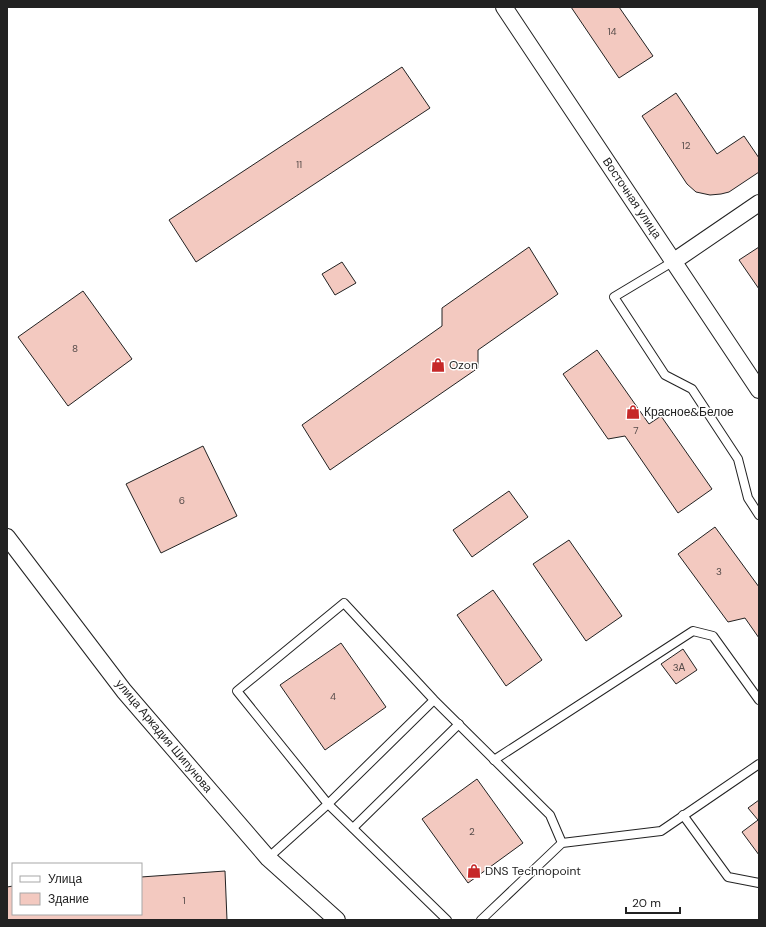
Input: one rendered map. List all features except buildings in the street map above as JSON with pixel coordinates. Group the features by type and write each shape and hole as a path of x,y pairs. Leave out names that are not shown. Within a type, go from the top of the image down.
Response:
{"street":[{"name":"Восточная улица","path":"504,7 759,390"},
{"path":"674,261 759,203"},
{"name":"улица Аркадия Шипунова","path":"7,537 124,691 268,858 337,920"}],"lane":[{"path":"674,261 614,297 665,375 692,389 726,440 738,459 748,498 759,515"},
{"path":"447,920 328,804 237,691 344,603 434,700 550,816 562,844"},
{"path":"494,760 693,631 713,636 759,700"},
{"path":"268,858 328,804 434,700"},
{"path":"352,828 459,724"},
{"path":"481,920 562,844 661,831 759,764"},
{"path":"683,815 728,877 759,882"}],"place":[{"name":"Ozon","path":"438,365"},
{"name":"Красное&Белое","path":"633,412"},
{"name":"DNS Technopoint","path":"474,871"}]}
